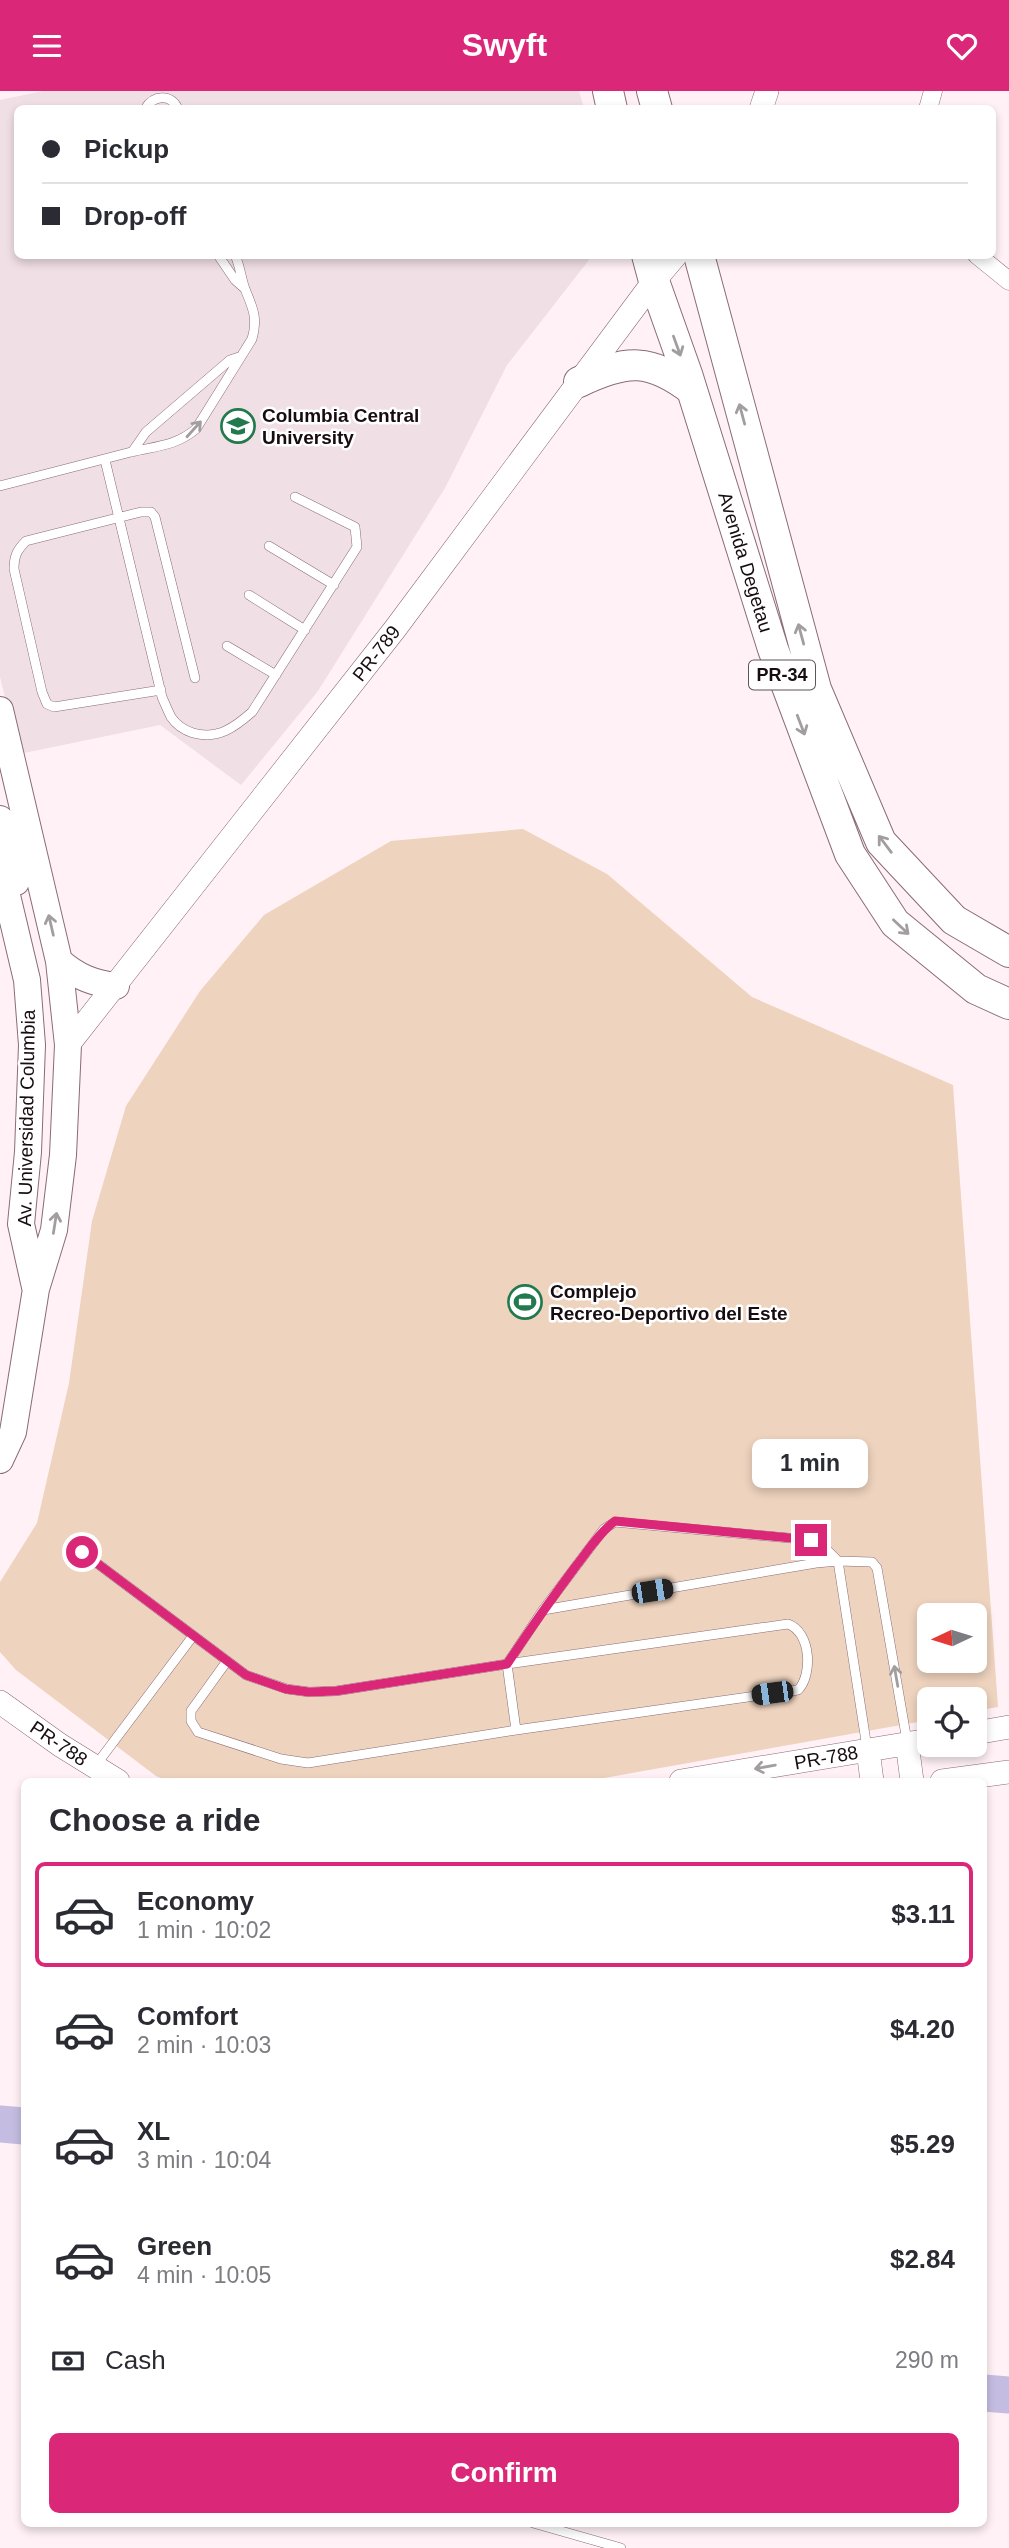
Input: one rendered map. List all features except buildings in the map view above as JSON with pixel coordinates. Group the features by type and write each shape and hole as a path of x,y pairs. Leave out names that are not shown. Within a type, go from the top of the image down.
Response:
{"main road":[{"name":"Avenida Degetau","path":"700,259 816,689 881,842 954,920 1009,953"},
{"name":"Avenida Degetau","path":"651,268 773,649 850,854 895,923 976,989 1009,1004"},
{"path":"579,381 614,368 637,364 657,368 674,376 692,390"},
{"name":"Av. Universidad Columbia","path":"0,710 60,961 68,1045 63,1155 54,1230 36,1289 13,1433 0,1460"},
{"path":"0,819 45,1006 53,1027 68,1045 55,1061 48,1077 39,1144 24,1182"},
{"name":"Av. Universidad Columbia","path":"0,866 27,980 32,1045 21,1224 36,1289"},
{"path":"60,961 72,972 94,983 116,986"}],"street":[{"name":"PR-789","path":"68,1045 395,629 579,381 651,268 668,259"},
{"path":"982,259 1009,281"},
{"name":"PR-788","path":"0,1702 113,1778"},
{"path":"987,1731 1009,1727"},
{"name":"PR-788","path":"698,1778 917,1742"},
{"path":"912,1778 917,1748"},
{"path":"867,1749 872,1778"},
{"path":"964,1778 1009,1772"}],"lane":[{"path":"147,105 157,97 168,97 177,105"},
{"path":"221,259 244,288"},
{"path":"0,486 132,452 171,445 196,429 252,339 255,327 253,304 244,288 236,259"},
{"path":"132,452 146,432 230,360 239,357"},
{"path":"105,460 161,690 172,719 183,729 213,736 234,728 252,712 357,547 355,527 295,497"},
{"path":"161,690 54,707 47,703 42,692 14,569 18,548 26,541 119,517 151,512 155,517 195,678"},
{"path":"268,546 334,585"},
{"path":"249,595 305,629"},
{"path":"227,646 276,675"},
{"path":"516,1730 507,1664 543,1610 604,1529 615,1521 811,1540 838,1561 867,1749"},
{"path":"82,1552 246,1675 266,1683 309,1692 336,1691 788,1624 795,1627 804,1639 808,1670 805,1683 798,1690 308,1763 281,1759 198,1732 191,1721 191,1711 227,1661"},
{"path":"543,1610 838,1561 872,1562 877,1568 917,1738"},
{"path":"94,1767 193,1636"},
{"path":"547,2527 621,2548"}],"shaded area":[{"name":"Columbia Central University","path":"43,91 579,91 583,105 14,105 14,259 590,259 507,365 445,488 318,691 241,785 160,725 19,754 0,677 0,100"},
{"name":"Complejo Recreo-Deportivo del Este","path":"523,829 607,874 752,997 953,1085 998,1707 987,1709 987,1687 917,1687 917,1722 604,1778 161,1778 16,1670 0,1652 0,1582 37,1523 69,1383 92,1221 126,1106 200,991 264,915 391,841"}],"waterway":[{"path":"0,2124 21,2126"},
{"path":"987,2393 1009,2395"}],"place":[{"name":"Columbia Central University","path":"238,426"},
{"name":"Complejo Recreo-Deportivo del Este","path":"525,1302"}],"route":[{"path":"82,1552 246,1675 286,1689 309,1692 336,1691 507,1664 543,1610 604,1529 615,1521 811,1540"}]}
